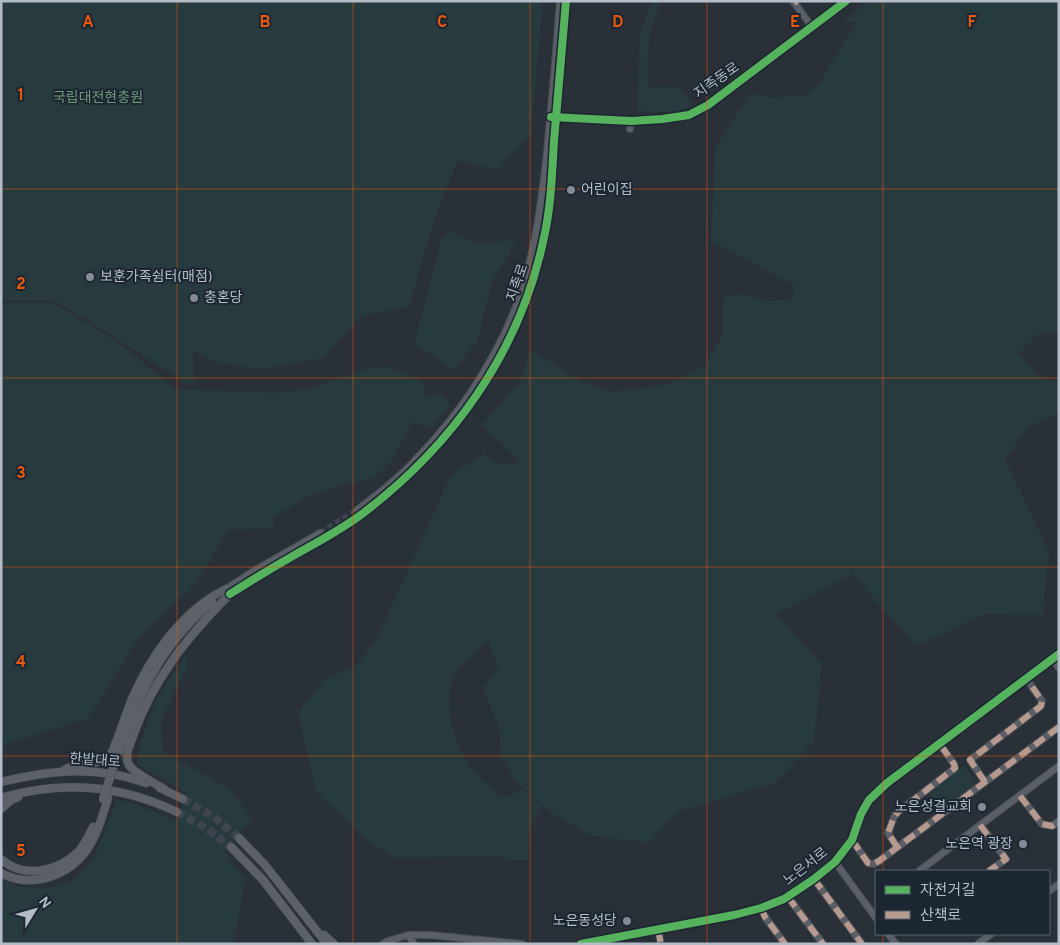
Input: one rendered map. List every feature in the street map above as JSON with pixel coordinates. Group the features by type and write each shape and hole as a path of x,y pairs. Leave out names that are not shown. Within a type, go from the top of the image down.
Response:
{"main road":[{"path":"1,874 31,881 46,879 73,864 83,854 99,825 117,762 146,692 167,657 187,631 228,592"},
{"path":"64,770 72,766 102,762 110,756 133,697 163,646 182,621 200,604 228,592"},
{"path":"164,789 142,776 130,766 127,758 129,747 150,694 167,666 228,592"},
{"name":"한밭대로","path":"1,782 28,775 64,770 99,772 127,776 164,789 182,799"},
{"name":"한밭대로","path":"1,798 31,790 95,787 156,802 177,812"},
{"path":"1,809 11,800 31,790"},
{"path":"1,859 7,865 28,872 59,866 79,850 86,840 105,799"},
{"path":"239,838 265,865 327,944"},
{"path":"231,847 263,880 310,942"},
{"path":"318,932 334,944"}],"street":[{"name":"지족로","path":"359,512 402,482 446,438 479,393 508,343 533,281 544,242 550,191 560,1"},
{"name":"지족로","path":"553,117 566,1"},
{"name":"지족동로","path":"553,117 631,121 677,118 689,115 708,105 846,1"},
{"path":"795,2 812,27"},
{"path":"630,129 631,121"},
{"path":"228,592 252,572 322,536"},
{"name":"노은서로","path":"581,944 761,908 788,897 835,862 852,840 860,814 869,800 887,783 1059,654"},
{"path":"1052,659 1059,668"},
{"path":"985,782 970,762 972,758 1041,706 1042,701 1026,678"},
{"path":"852,840 868,863 874,864 879,862 1059,727"},
{"path":"897,848 888,833 894,817 955,768 939,743"},
{"path":"920,870 1059,766"},
{"path":"1020,796 1042,824 1052,826 1059,821"},
{"path":"980,825 1006,859 990,870"},
{"path":"835,862 875,917"},
{"path":"814,879 862,944"},
{"name":"노은서로","path":"788,897 823,944"},
{"path":"869,908 875,904"},
{"path":"761,908 765,917 785,944"},
{"path":"658,930 661,944"},
{"path":"383,944 408,935 430,935 522,944"},
{"path":"408,935 414,944"},
{"path":"978,944 990,935"},
{"path":"624,936 626,944"}],"green space":[{"name":"국립대전현충원","path":"1,1 543,1 531,135 498,170 457,161 433,224 409,307 361,316 324,358 261,369 216,363 193,350 193,386 183,382 55,301 1,300"},
{"path":"652,1 663,1 653,21 649,42 648,87 680,87 693,104 679,110 666,112 637,111 640,34"},
{"path":"868,1 1059,1 1059,333 1039,333 1019,353 1039,377 1059,381 1059,413 1030,426 1005,459 1049,552 1043,615 985,614 916,646 852,574 777,614 822,665 814,741 775,783 679,811 649,843 590,835 555,815 513,778 501,754 500,730 483,688 498,668 488,640 466,660 454,678 450,690 450,715 462,752 470,767 482,780 499,796 508,796 523,789 542,805 529,829 528,860 513,860 496,856 393,858 360,834 316,792 298,712 324,680 358,664 379,634 451,475 484,454 501,465 521,463 498,439 481,426 519,382 531,350 584,383 611,392 668,384 704,367 723,334 723,297 740,294 767,301 792,299 794,285 711,241 715,148 750,93 771,98 805,95 817,86 856,23 843,22"},
{"path":"448,231 471,241 488,243 515,240 508,257 492,281 478,339 454,370 414,344 441,241"},
{"path":"1,303 54,303 118,342 176,389 277,393 312,388 366,369 387,366 410,375 423,385 425,395 432,398 437,393 448,400 450,407 431,428 413,422 391,462 375,477 338,486 303,499 273,518 273,528 228,530 194,586 138,639 89,718 1,746"},
{"path":"186,654 187,668 161,720 163,752 231,789 252,819 224,851 245,880 234,944 1,944 1,878 16,886 41,889 59,886 74,879 94,858 117,800 133,803 176,821 187,794 137,763 141,741 156,700"},
{"path":"964,766 977,783 940,810 928,793"}],"tunnel":[{"path":"320,533 357,510"},
{"path":"324,539 361,515"},
{"path":"183,799 214,817 239,838"},
{"path":"177,812 206,828 231,847"}],"marked path":[{"path":"985,782 970,760 1041,706 1042,701 1026,678"},
{"path":"852,840 868,863 874,864 1059,727"},
{"path":"897,847 888,833 894,817 955,768 939,743"},
{"path":"1020,796 1042,824 1052,826 1059,821"},
{"path":"980,825 1006,859 990,870"},
{"path":"814,879 862,944"},
{"path":"788,897 823,944"},
{"path":"761,908 765,917 785,944"},
{"path":"658,930 661,944"}],"cycle path":[{"path":"230,594 347,525 395,487 425,458 452,427 477,394 499,359 517,322 532,283 546,230 551,192 566,1"},
{"path":"551,117 631,121 689,115 708,105 846,1"},
{"path":"581,944 734,915 761,908 784,899 835,862 852,840 861,814 869,800 887,783 1059,654"}],"place":[{"name":"어린이집","path":"571,190"},
{"name":"보훈가족쉼터(매점)","path":"90,277"},
{"name":"충혼당","path":"194,298"},
{"name":"노은성결교회","path":"982,807"},
{"name":"노은역 광장","path":"1023,844"},
{"name":"노은동성당","path":"627,921"}]}
